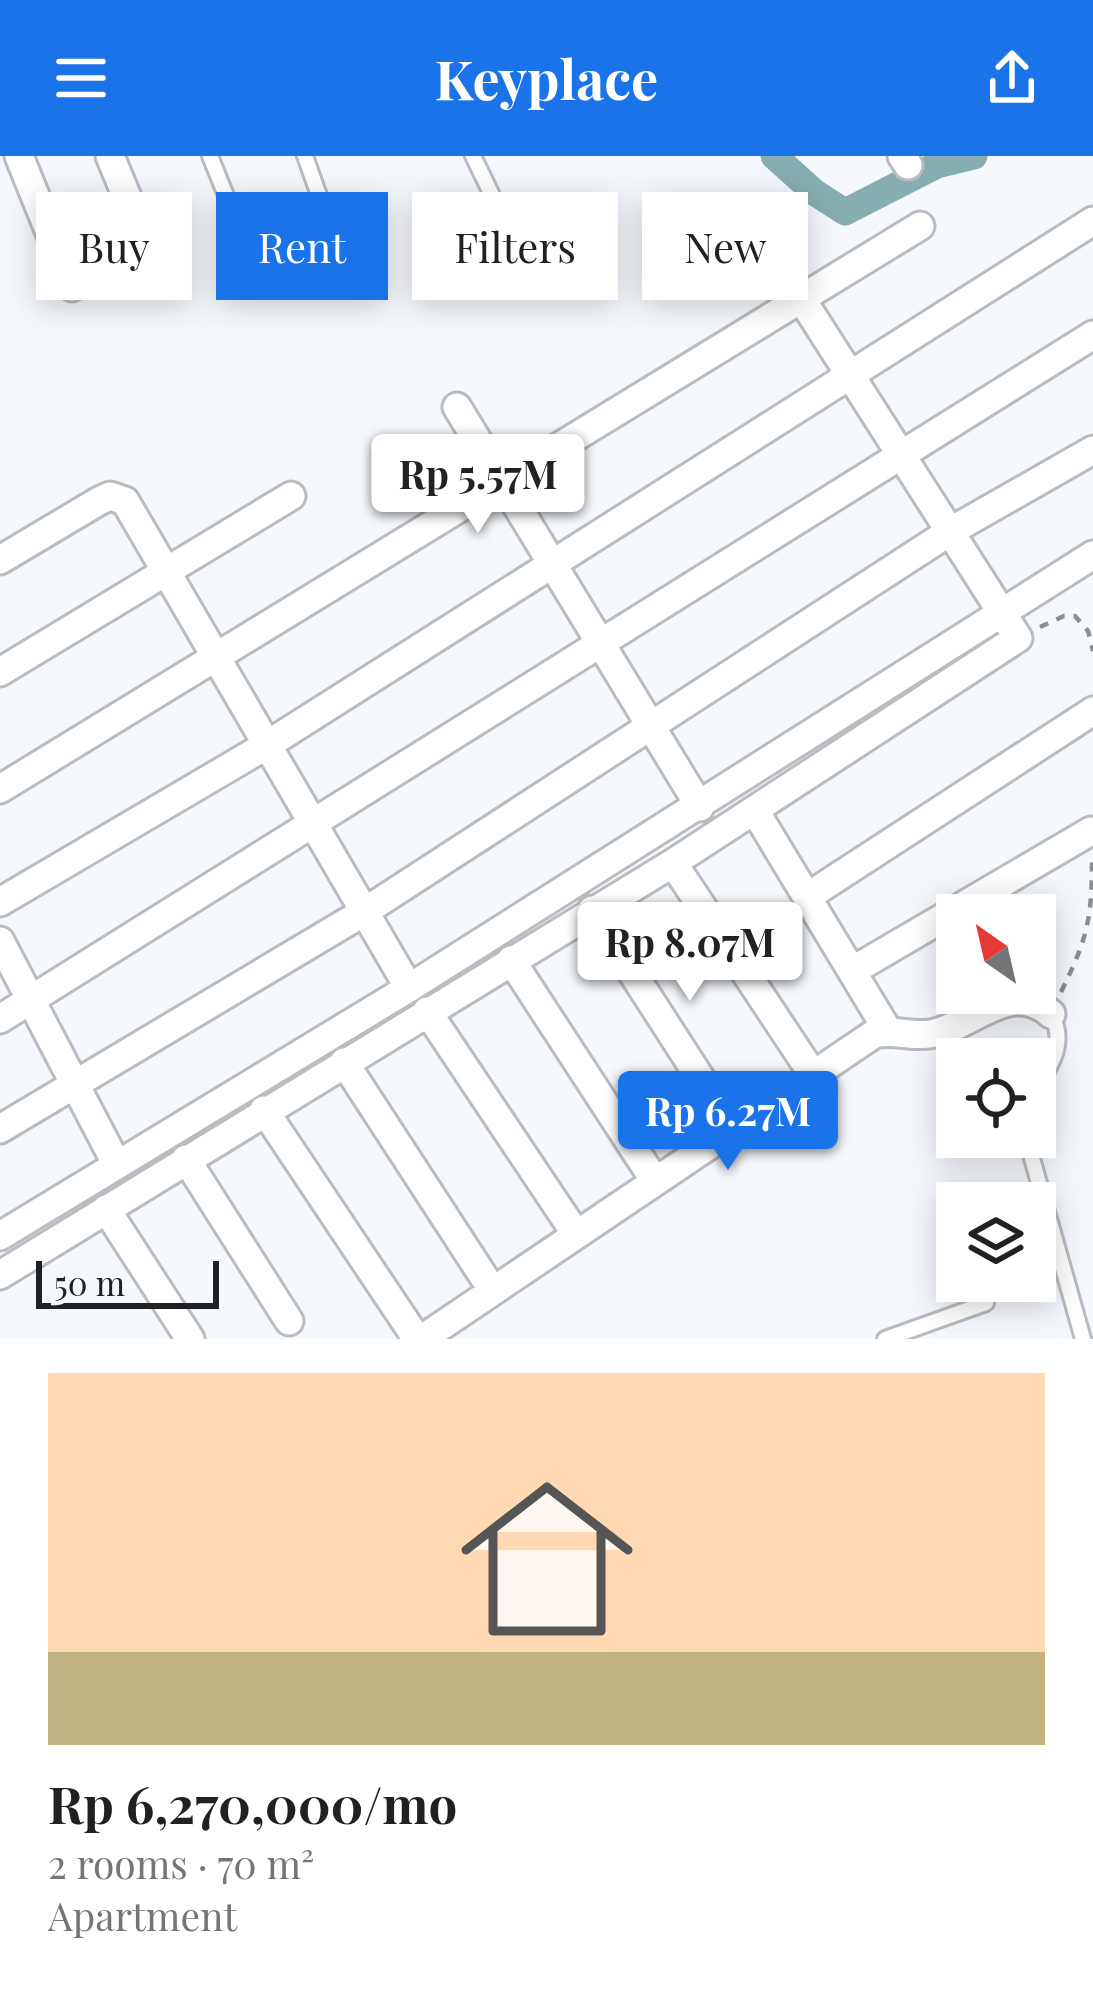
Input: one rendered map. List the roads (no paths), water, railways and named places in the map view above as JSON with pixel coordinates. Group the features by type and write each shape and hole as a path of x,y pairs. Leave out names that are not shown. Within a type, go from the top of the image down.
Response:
{"street":[{"path":"19,156 36,198"},
{"path":"110,156 125,192"},
{"path":"0,902 268,746 1093,221"},
{"path":"0,789 920,226"},
{"path":"0,1236 700,807 908,688 1018,638 803,301"},
{"path":"0,1019 1093,335"},
{"path":"457,407 700,807"},
{"path":"0,1129 364,912 951,531 1093,450"},
{"path":"0,560 99,501 119,496 409,988"},
{"path":"0,672 291,496"},
{"path":"0,1275 755,811 1003,612 1093,556"},
{"path":"807,897 1093,711"},
{"path":"755,811 888,1031"},
{"path":"852,971 1091,832"},
{"path":"673,863 814,1076"},
{"path":"592,910 735,1132"},
{"path":"0,941 117,1165"},
{"path":"511,959 655,1181"},
{"path":"427,1011 576,1234"},
{"path":"264,1110 419,1339 735,1132 874,1034 929,1034 975,1014"},
{"path":"344,1062 493,1291"},
{"path":"186,1159 289,1321"},
{"path":"106,1209 190,1339"}],"lane":[{"path":"210,156 224,192"},
{"path":"305,156 318,192"},
{"path":"473,156 490,192"},
{"path":"1051,1014 1060,1034 1056,1051"},
{"path":"1032,1158 1083,1339"},
{"path":"885,1339 986,1303"}],"waterway":[{"path":"774,156 845,212 937,165 974,156"}]}
